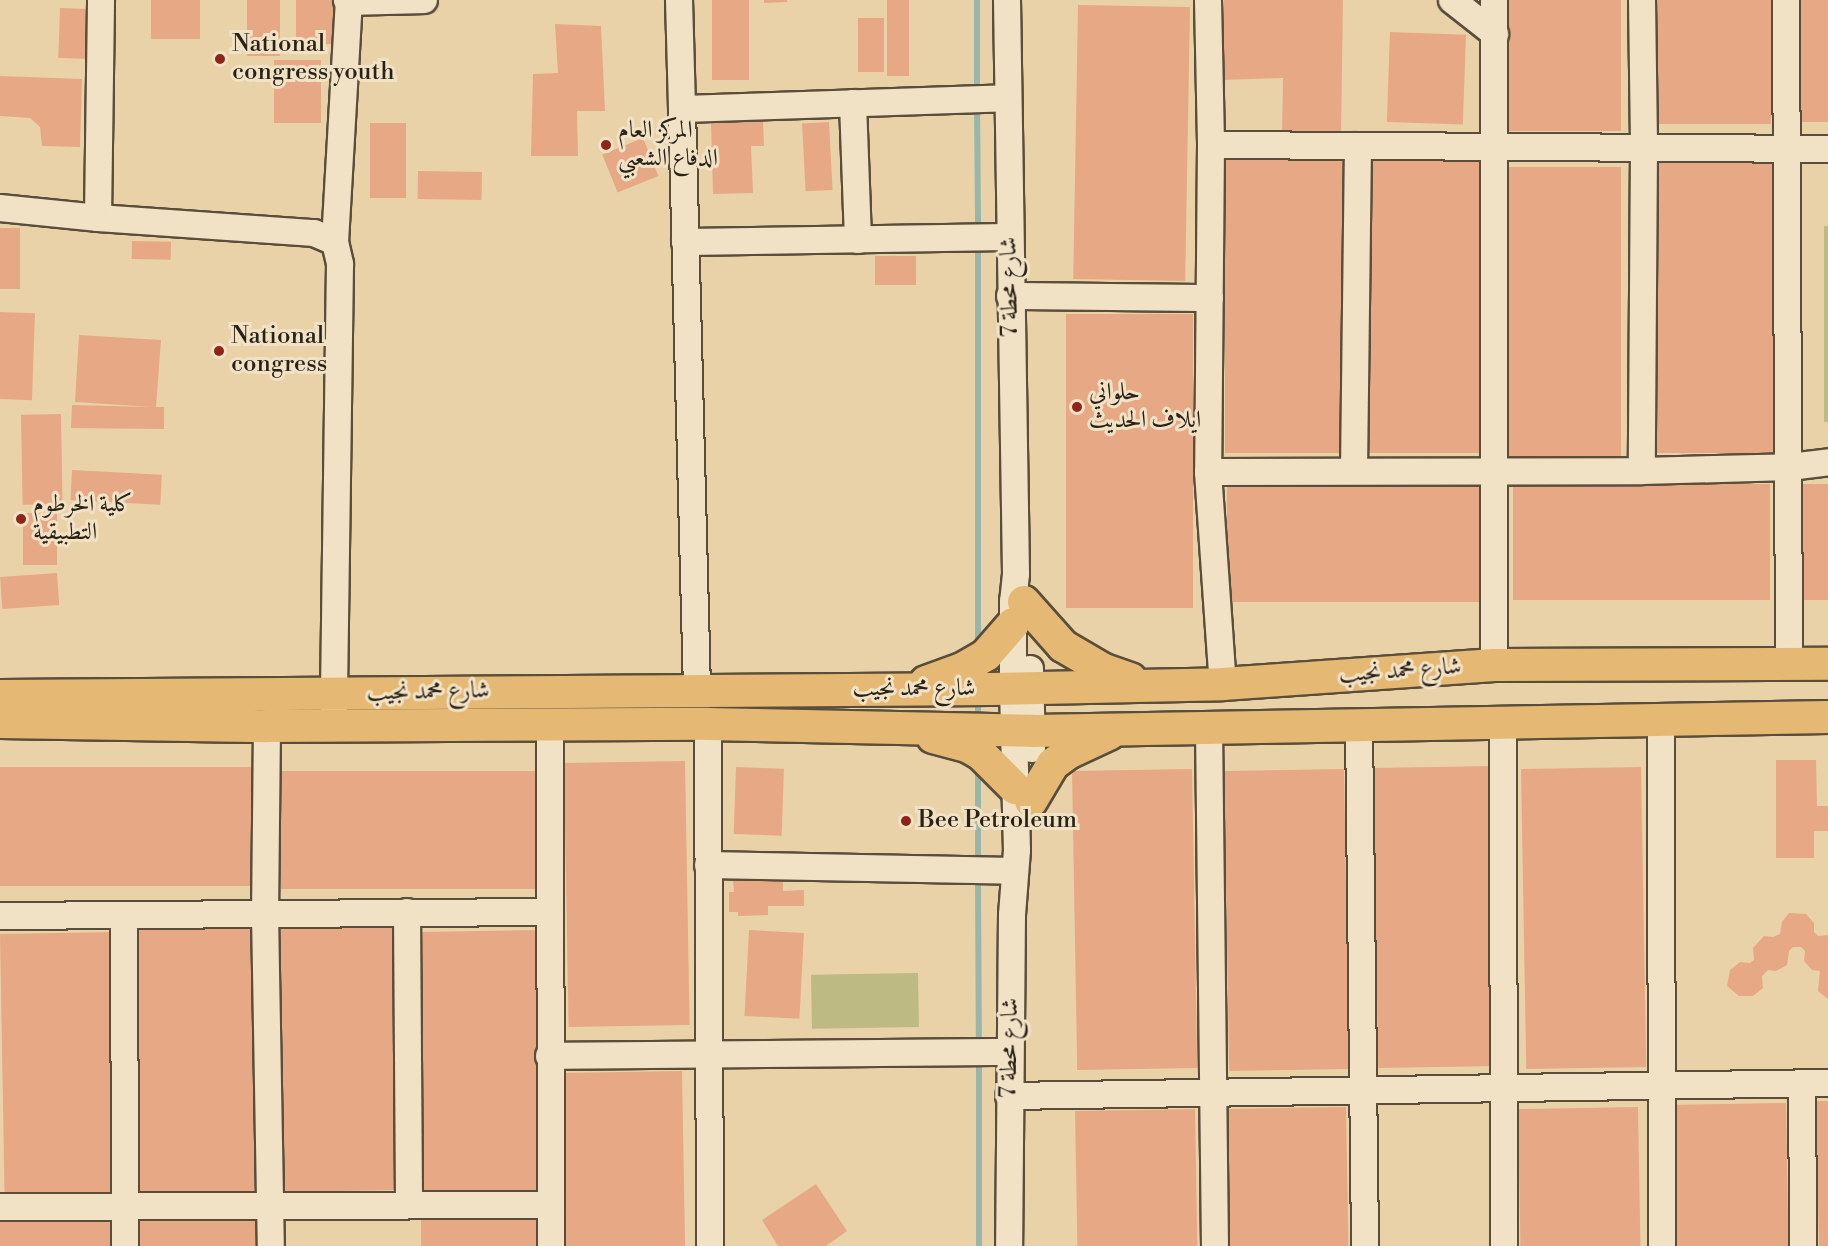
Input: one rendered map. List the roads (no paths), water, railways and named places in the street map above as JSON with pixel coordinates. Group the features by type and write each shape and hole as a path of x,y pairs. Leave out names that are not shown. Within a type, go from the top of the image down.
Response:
{"main road":[{"path":"903,690 962,669 995,648 1018,600 1063,646 1104,670 1148,685"},
{"name":"شارع محمد نجيب","path":"0,696 1022,688 1223,684 1494,665 1828,664"},
{"name":"شارع محمد نجيب","path":"0,722 267,726 708,724 1023,731 1828,717"},
{"path":"900,728 967,746 981,754 1023,794 1053,764 1068,753 1122,728"}],"street":[{"path":"98,218 101,0"},
{"path":"334,726 340,264 335,242 348,1 424,0"},
{"path":"678,0 697,689"},
{"name":"شارع محطة 7","path":"1007,0 1010,296 1023,731 1023,794 1015,861 1009,1096 1009,1246"},
{"path":"1208,0 1211,145 1208,472 1223,684"},
{"path":"1452,0 1495,34"},
{"path":"1494,0 1496,147 1494,665"},
{"path":"1642,0 1644,148 1642,471"},
{"path":"1786,0 1790,467 1789,664"},
{"path":"682,109 1008,98"},
{"path":"853,103 858,240"},
{"path":"1211,145 1828,149"},
{"path":"1354,471 1358,146"},
{"path":"0,208 98,218 314,233 335,242"},
{"path":"685,242 1010,237"},
{"path":"1010,296 1210,298"},
{"path":"1208,472 1642,471 1790,467 1828,462"},
{"path":"1661,719 1662,1246"},
{"path":"1503,721 1504,1246"},
{"path":"550,724 550,1246"},
{"path":"708,724 710,1246"},
{"path":"1359,724 1365,1246"},
{"path":"267,726 265,912 271,1246"},
{"path":"1209,727 1215,1246"},
{"path":"708,865 1015,861"},
{"path":"0,916 265,912 549,912"},
{"path":"406,912 409,1205"},
{"path":"124,915 125,1246"},
{"path":"549,1056 1010,1053"},
{"path":"1009,1096 1828,1083"},
{"path":"1803,1084 1803,1246"},
{"path":"0,1207 550,1205"}],"waterway":[{"path":"977,0 977,93"},
{"path":"977,104 978,231"},
{"path":"978,245 978,648"},
{"path":"978,698 978,720"},
{"path":"978,767 978,864"},
{"path":"978,878 979,1047"},
{"path":"979,1058 979,1246"}],"place":[{"name":"National congress youth","path":"220,59"},
{"name":"المركز العام الدفاع الشعبي","path":"606,145"},
{"name":"National congress","path":"219,351"},
{"name":"حلواني ايلاف الحديث","path":"1077,407"},
{"name":"كلية الخرطوم التطبيقية","path":"21,519"},
{"name":"Bee Petroleum","path":"906,821"}]}
